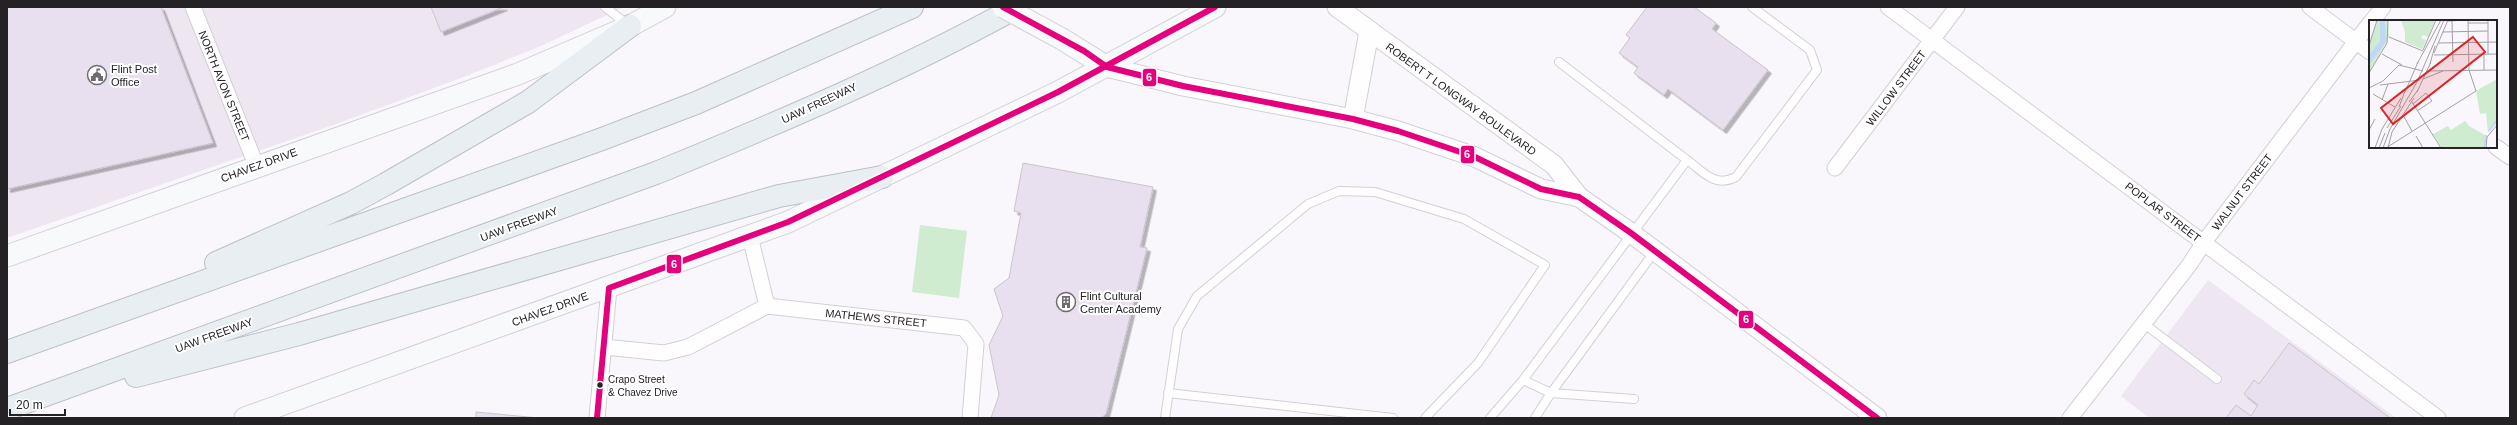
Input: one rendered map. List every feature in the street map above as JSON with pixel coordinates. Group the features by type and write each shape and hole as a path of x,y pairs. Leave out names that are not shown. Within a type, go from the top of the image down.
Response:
{"highway":[{"path":"7,352 609,136 696,103 912,7"},
{"name":"UAW FREEWAY","path":"7,410 656,173 765,128 966,35 1017,7"},
{"path":"67,330 351,203 528,102 630,26"},
{"path":"7,410 299,334 779,196 882,177"}],"main road":[{"name":"CHAVEZ DRIVE","path":"7,256 256,165 518,74 630,26 665,7"},
{"name":"ROBERT T LONGWAY BOULEVARD","path":"1003,7 1062,39 1107,67"},
{"name":"CHAVEZ DRIVE","path":"245,418 273,413 788,222 1107,67 1215,7"}],"street":[{"name":"NORTH AVON STREET","path":"193,7 256,165"},
{"name":"ROBERT T LONGWAY BOULEVARD","path":"1337,7 1369,32 1554,165 1579,197 1656,251 1877,418"},
{"name":"POPLAR STREET","path":"1888,7 2438,418"},
{"name":"WILLOW STREET","path":"1835,168 1957,7"},
{"path":"2310,7 2369,51"},
{"path":"2373,20 2383,7"},
{"name":"WALNUT STREET","path":"2070,418 2190,264 2204,242 2369,24"},
{"path":"1353,119 1369,32"},
{"name":"ROBERT T LONGWAY BOULEVARD","path":"1107,67 1183,86 1353,119 1435,142 1512,173 1541,189 1579,197"},
{"path":"2497,148 2510,157"},
{"path":"604,347 664,353 682,348 767,306 750,236"},
{"path":"597,418 609,288"},
{"name":"MATHEWS STREET","path":"767,306 964,328 976,344 970,418"}],"lane":[{"path":"605,7 630,26"},
{"path":"1559,62 1717,182 1726,182 1736,177 1817,70 1810,50 1752,7"},
{"path":"1490,418 1523,380 1631,233 1687,160"},
{"path":"1165,418 1178,329 1197,296 1308,204 1339,191 1375,192 1464,219 1545,265 1478,364 1426,418"},
{"path":"1535,418 1551,392 1656,251"},
{"path":"2143,323 2217,379"},
{"path":"1523,380 1551,392 1634,400"},
{"path":"1168,393 1393,418"}],"shaded area":[{"path":"7,7 624,7 541,46 461,78 336,124 7,238"},
{"path":"2208,280 2396,418 2149,418 2121,396"}],"green space":[{"path":"920,225 967,231 959,298 912,292"}],"building":[{"name":"Flint Post Office","path":"7,7 161,7 213,143 7,189"},
{"path":"431,7 504,7 441,32"},
{"path":"1647,7 1694,7 1716,23 1712,29 1768,70 1723,130 1668,89 1664,95 1634,73 1638,67 1619,53 1630,38 1626,35"},
{"name":"Flint Cultural Center Academy","path":"1023,163 1153,187 1140,247 1147,248 1106,414 1101,418 991,418 999,395 989,345 1003,316 994,289 1009,278 1021,213 1014,211"},
{"path":"2289,343 2390,418 2226,418 2236,405 2251,416 2258,405 2244,394 2254,380 2259,384"},
{"path":"476,412 539,418 476,418"}],"transit line":[{"name":"6","path":"1003,7 1084,51 1107,67 1183,86 1353,119 1398,131 1475,157 1541,189 1579,197 1631,233 1877,418"},
{"name":"6","path":"597,418 609,288 788,222 1058,92 1215,7"}],"place":[{"name":"Flint Post Office","path":"97,75"},
{"name":"Flint Cultural Center Academy","path":"1066,302"},
{"name":"Crapo Street & Chavez Drive","path":"600,385"}]}
